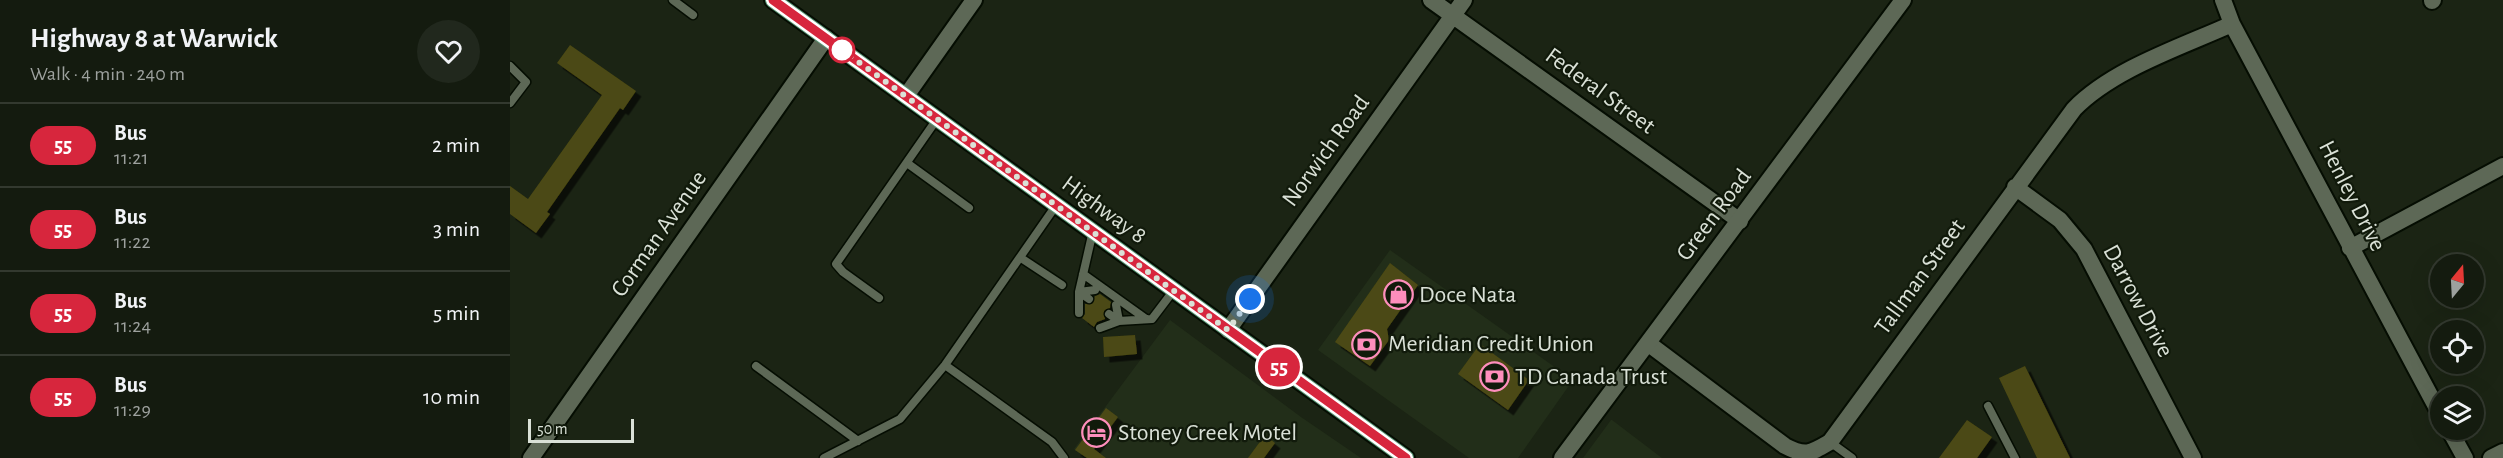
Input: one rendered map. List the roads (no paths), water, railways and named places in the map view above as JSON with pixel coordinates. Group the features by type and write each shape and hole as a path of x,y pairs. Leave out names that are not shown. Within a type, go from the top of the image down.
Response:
{"main road":[{"name":"Highway 8","path":"773,0 1406,458"}],"street":[{"path":"906,96 974,0"},
{"name":"Federal Street","path":"1431,0 1740,221"},
{"name":"Norwich Road","path":"1228,330 1464,0"},
{"name":"Green Road","path":"1562,458 1903,0"},
{"name":"Henley Drive","path":"2223,0 2232,24 2430,396"},
{"name":"Tallman Street","path":"1830,442 2074,109 2090,94 2140,66 2232,24"},
{"name":"Corman Avenue","path":"531,458 826,38"},
{"path":"2350,248 2503,166"},
{"name":"Darrow Drive","path":"2015,187 2060,220 2084,249 2193,458"},
{"path":"1648,344 1797,453 1811,453 1830,442"},
{"path":"2455,440 2465,458"},
{"path":"2491,458 2503,452"}],"lane":[{"path":"673,0 693,15"},
{"path":"510,66 526,82 510,102"},
{"path":"879,298 843,272 836,264 937,119"},
{"path":"907,163 969,207"},
{"path":"824,458 900,419 945,365 1057,204"},
{"path":"1079,313 1079,292 1093,231"},
{"path":"1021,258 1062,285"},
{"path":"1083,274 1146,320"},
{"path":"1100,328 1119,321 1152,319 1173,291"},
{"path":"1079,292 1090,297 1079,292"},
{"path":"1111,312 1119,321"},
{"path":"945,365 1052,442 1064,458"},
{"path":"756,366 858,441"},
{"path":"1988,406 2013,457"},
{"path":"1830,442 1852,458"}],"place":[{"name":"Doce Nata","path":"1398,295"},
{"name":"Meridian Credit Union","path":"1367,344"},
{"name":"TD Canada Trust","path":"1494,377"},
{"name":"Stoney Creek Motel","path":"1097,433"}]}
